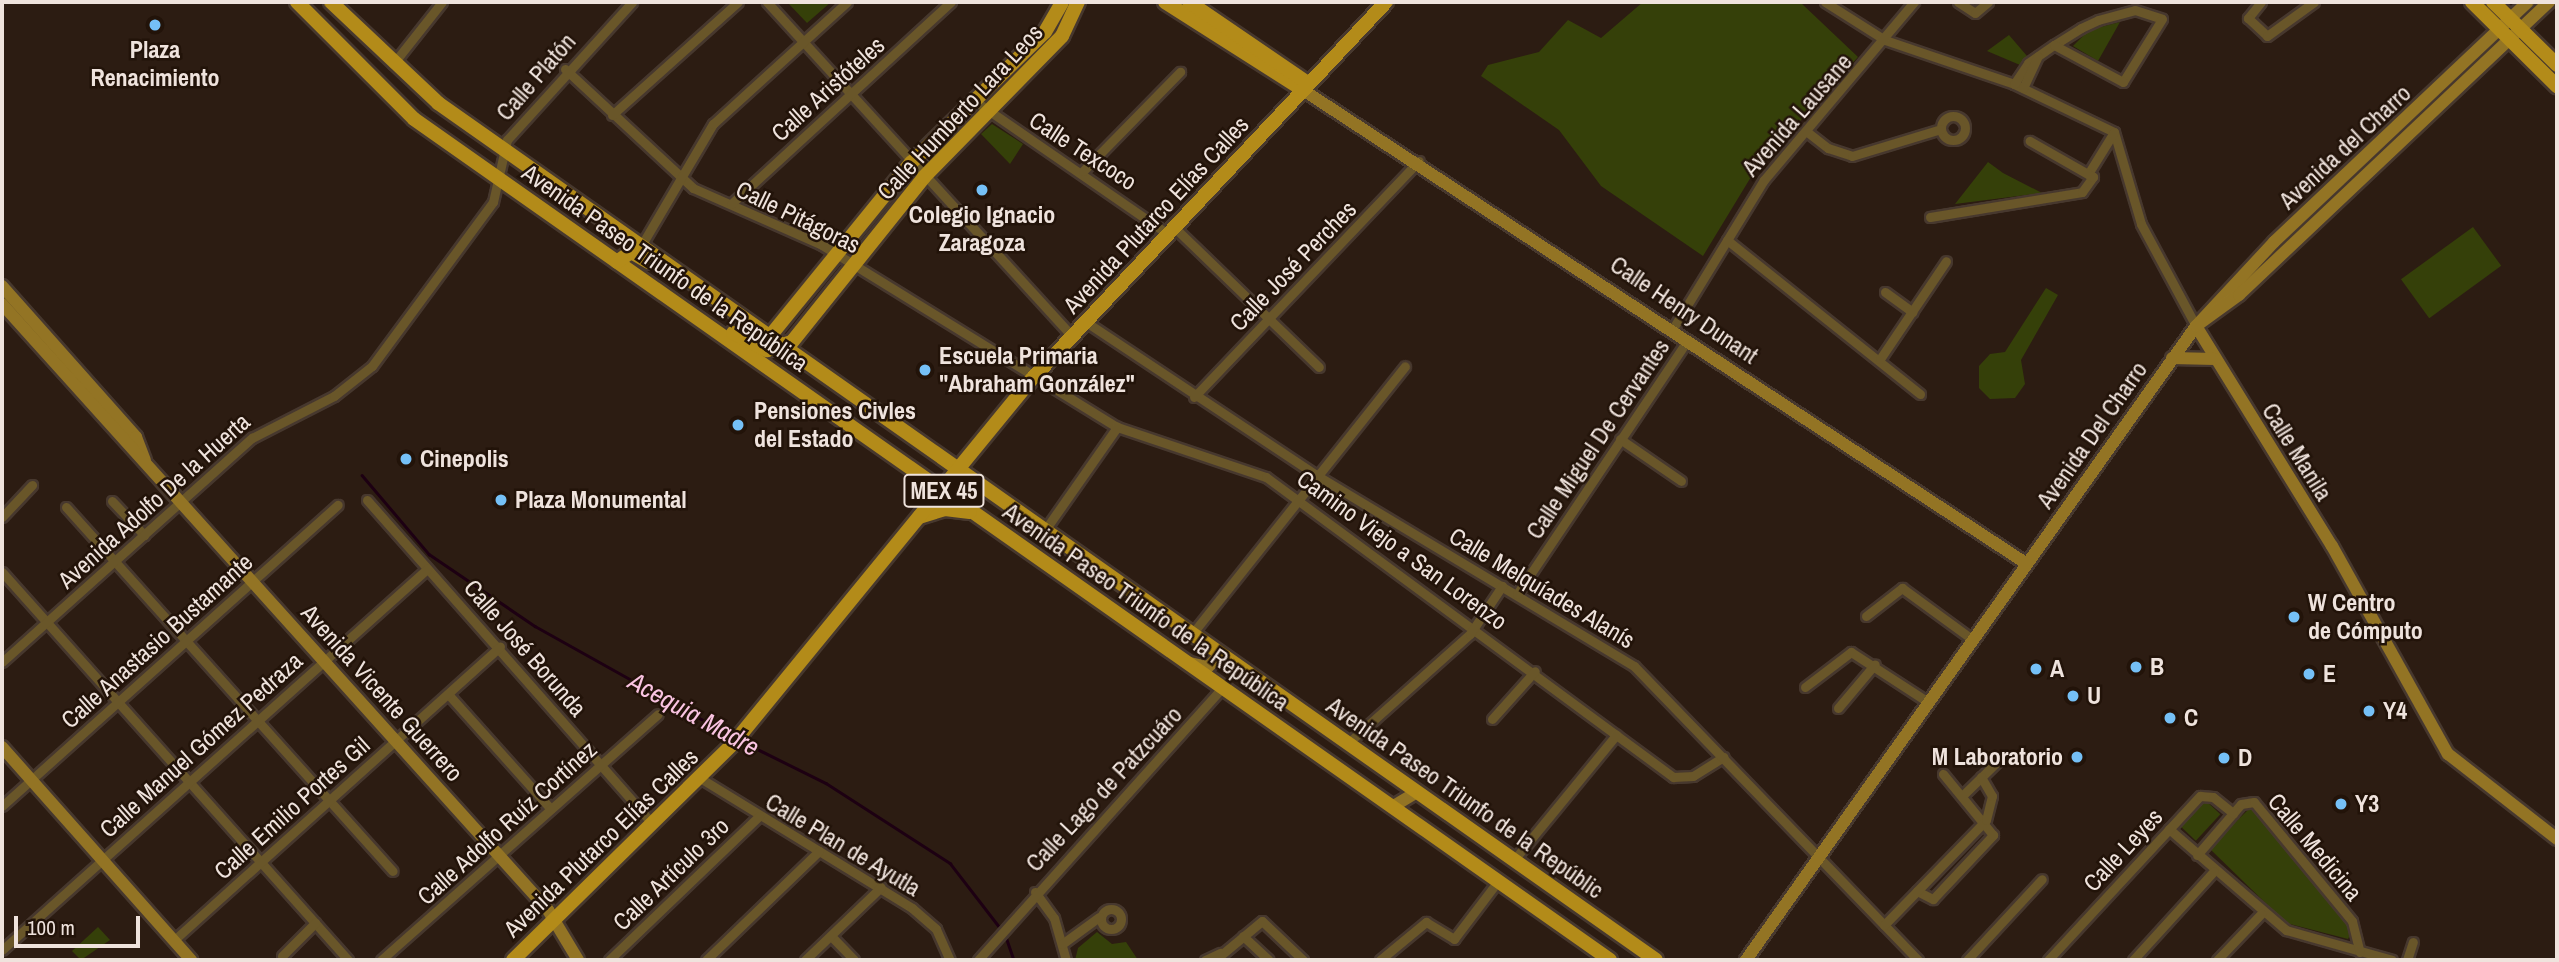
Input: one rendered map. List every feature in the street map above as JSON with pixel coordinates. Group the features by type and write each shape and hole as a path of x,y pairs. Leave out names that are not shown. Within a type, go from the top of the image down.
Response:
{"main road":[{"name":"Avenida Paseo Triunfo de la República","path":"296,2 394,103 1610,960"},
{"name":"MEX 45","path":"331,2 392,66"},
{"name":"Calle Humberto Lara Leos","path":"771,335 839,256 911,163 1045,32 1062,2"},
{"name":"Calle Henry Dunant","path":"1165,2 1309,89"},
{"name":"Calle Henry Dunant","path":"1189,2 1309,89"},
{"path":"2472,2 2557,65"},
{"path":"2493,2 2557,86"},
{"name":"Calle Humberto Lara Leos","path":"787,347 924,177 1062,36 1081,4"},
{"name":"Avenida Plutarco Elías Calles","path":"513,960 738,738 914,519 1032,379 1309,89 1379,4"},
{"path":"370,80 392,66"},
{"name":"Avenida Paseo Triunfo de la Repúblic","path":"392,66 504,150 771,335 1656,960"},
{"path":"394,103 398,91 418,88"},
{"path":"617,262 631,252 661,270 675,270"},
{"path":"689,313 708,315 740,337 767,350 787,347"},
{"path":"740,337 754,337 752,323"},
{"path":"914,519 946,509 973,512"}],"street":[{"path":"392,66 442,2"},
{"name":"Calle Platón","path":"504,150 565,69 632,2"},
{"path":"612,115 738,2"},
{"path":"767,2 911,163 1072,336"},
{"path":"641,246 719,116 847,2"},
{"name":"Calle Aristóteles","path":"732,204 951,2"},
{"path":"1825,2 1885,40 2018,86 2115,134 2077,196 1930,217"},
{"name":"Avenida Lausane","path":"1672,330 1764,180 1885,40 1913,2"},
{"path":"1958,2 1975,13 1989,2"},
{"path":"2260,2 2248,18 2267,36 2314,2"},
{"name":"Avenida del Charro","path":"2196,326 2274,242 2511,29 2528,2"},
{"path":"2511,29 2549,2"},
{"path":"2018,86 2038,56 2054,45 2121,13 2144,10 2162,19 2123,82 2054,45"},
{"name":"Calle Pitágoras","path":"565,69 680,179 839,256 1032,379"},
{"path":"1083,171 1180,72"},
{"name":"Calle Henry Dunant","path":"1309,89 2026,564"},
{"name":"Calle Texcoco","path":"975,101 988,113 1083,171 1172,232 1319,367"},
{"path":"1806,131 1828,148 1852,156 1941,129"},
{"name":"Calle Manila","path":"2115,134 2141,224 2215,359 2332,546 2448,754 2557,839"},
{"path":"2030,141 2091,176"},
{"name":"Avenida Adolfo De la Huerta","path":"2,662 267,426 324,401 365,373 493,202 502,181 504,150"},
{"name":"Calle José Perches","path":"1194,397 1419,161"},
{"path":"1727,240 1881,359 1920,394"},
{"path":"1881,359 1946,261"},
{"name":"Avenida Vicente Guerrero","path":"2,286 136,437 145,460"},
{"path":"1885,292 1913,312"},
{"name":"Avenida Vicente Guerrero","path":"2,304 325,660 555,919 578,960"},
{"name":"Calle Melquíades Alanís","path":"1086,322 1194,397 1316,475 1634,666 1918,960"},
{"name":"Avenida Del Charro","path":"1746,960 2196,326"},
{"name":"Calle Miguel De Cervantes","path":"1517,594 1688,340"},
{"path":"2172,358 2215,359"},
{"path":"1192,634 1405,366"},
{"name":"Camino Viejo a San Lorenzo","path":"1032,379 1117,427 1236,462 1299,498 1535,671 1673,777 1693,776 1723,757"},
{"path":"1045,530 1117,427"},
{"path":"1620,439 1681,481"},
{"path":"2,517 32,485"},
{"name":"Calle José Borunda","path":"367,500 426,569 500,647 653,824"},
{"path":"112,501 144,535"},
{"name":"Calle Anastasio Bustamante","path":"2,806 338,505"},
{"path":"66,507 393,870"},
{"name":"Calle Manuel Gómez Pedraza","path":"2,950 426,569"},
{"path":"2,572 348,960"},
{"path":"1348,743 1474,626 1502,586"},
{"path":"1866,616 1902,588 1973,640"},
{"name":"Calle Emilio Portes Gil","path":"173,942 500,647"},
{"path":"1805,687 1846,652 1875,664 1928,702"},
{"path":"1187,662 1208,667 1221,654"},
{"path":"1838,708 1875,664"},
{"path":"1492,719 1535,671"},
{"name":"Calle Lago de Patzcuáro","path":"978,960 1035,892 1222,688"},
{"path":"449,694 551,808"},
{"name":"Calle Adolfo Ruíz Cortínez","path":"381,960 659,714"},
{"path":"1513,861 1616,735"},
{"path":"2,747 191,960"},
{"path":"1964,796 2001,758"},
{"path":"1917,891 1928,899 1938,895 1992,839 1986,820 1943,774"},
{"path":"1884,925 1986,820 1992,796 1981,777"},
{"name":"Calle Plan de Ayutla","path":"700,778 759,817 881,887 936,929 950,960"},
{"path":"1392,807 1417,792"},
{"name":"Calle Leyes","path":"2048,960 2204,794 2232,813"},
{"name":"Calle Medicina","path":"2197,855 2232,813 2248,800 2259,805 2352,921 2360,952"},
{"name":"Calle Artículo 3ro","path":"609,960 759,817"},
{"path":"2169,830 2261,914 2294,934 2392,960"},
{"path":"706,960 819,851"},
{"path":"2133,960 2214,871"},
{"path":"1967,960 2042,879"},
{"path":"1380,960 1426,922 1454,939 1497,881"},
{"path":"805,960 881,887"},
{"path":"1035,892 1054,918 1066,960"},
{"path":"2220,959 2261,914"},
{"path":"1062,943 1100,917"},
{"path":"282,956 315,923"},
{"path":"1205,960 1218,957 1256,923 1269,924 1303,960"},
{"path":"831,936 854,960"},
{"path":"1243,936 1269,960"},
{"path":"2407,960 2413,942"}],"green space":[{"path":"787,2 831,2 807,23"},
{"path":"1643,2 1800,2 1858,57 1754,172 1703,256 1601,186 1559,130 1481,76 1488,65 1539,52 1568,20 1601,38"},
{"path":"2120,22 2098,61 2073,46 2089,30"},
{"path":"2009,35 2027,56 2020,65 1987,51"},
{"path":"992,124 1023,144 1010,164 981,134"},
{"path":"1988,162 2003,173 2042,193 1955,204"},
{"path":"2473,227 2501,266 2429,318 2401,279"},
{"path":"2046,288 2058,295 2021,360 2025,384 2015,398 1990,399 1979,388 1979,366 1990,354 2005,352"},
{"path":"2205,800 2220,814 2196,841 2180,826"},
{"path":"2251,807 2352,931 2348,939 2286,923 2209,848"},
{"path":"98,927 110,940 81,960 72,951"},
{"path":"1097,932 1112,944 1126,942 1138,960 1075,960 1078,948"}],"waterway":[{"name":"Acequia Madre","path":"362,475 429,554 535,626 732,736"},
{"name":"Acequia Madre","path":"741,741 826,783 950,863 1001,929"},
{"name":"Acequia Madre","path":"1005,934 1014,960"}],"place":[{"name":"Plaza Renacimiento","path":"155,25"},
{"name":"Colegio Ignacio Zaragoza","path":"982,190"},
{"name":"Escuela Primaria \"Abraham González\"","path":"925,370"},
{"name":"Pensiones Civles del Estado","path":"738,425"},
{"name":"Cinepolis","path":"406,459"},
{"name":"Plaza Monumental","path":"501,500"},
{"name":"W Centro de Cómputo","path":"2294,617"},
{"name":"B","path":"2136,667"},
{"name":"A","path":"2036,669"},
{"name":"E","path":"2309,674"},
{"name":"U","path":"2073,696"},
{"name":"Y4","path":"2369,711"},
{"name":"C","path":"2170,718"},
{"name":"M Laboratorio","path":"2077,757"},
{"name":"D","path":"2224,758"},
{"name":"Y3","path":"2341,804"}]}
